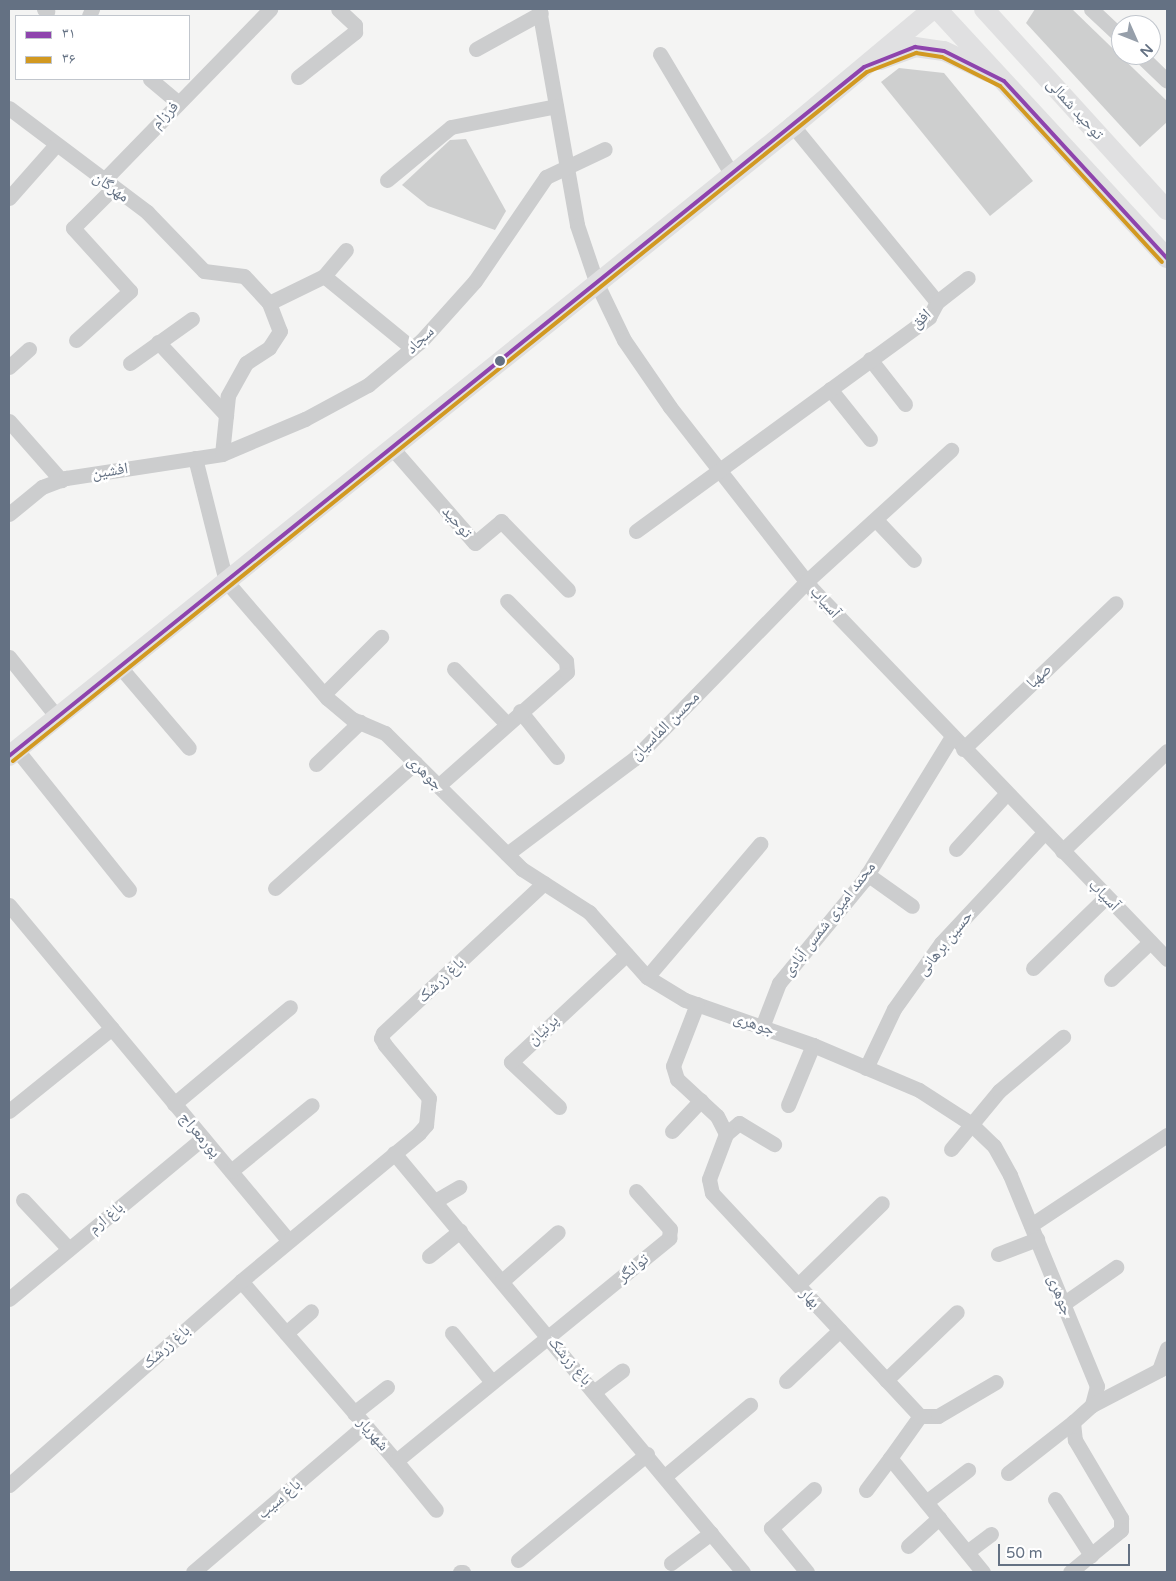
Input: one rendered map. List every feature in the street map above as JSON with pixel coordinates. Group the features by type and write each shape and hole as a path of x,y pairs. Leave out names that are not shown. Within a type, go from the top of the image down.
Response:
{"main road":[{"path":"13,753 794,126 933,9"},
{"name":"توحید شمالی","path":"937,9 1167,258"},
{"name":"توحید شمالی","path":"984,9 1167,210"},
{"path":"864,67 915,47 944,51 1004,81"}],"street":[{"name":"فرزام","path":"76,340 130,291 73,228 177,102 270,9"},
{"path":"298,77 355,32 355,25 338,9"},
{"path":"1091,9 1111,28"},
{"path":"476,49 540,11"},
{"name":"آسیاب","path":"540,11 577,225 596,284 624,340 721,471 807,580 952,738 1167,959"},
{"path":"660,54 732,175"},
{"path":"1150,65 1167,81"},
{"path":"151,80 177,102"},
{"path":"387,180 451,126 556,106"},
{"name":"مهرگان","path":"9,108 55,146 147,212 207,272 244,276 269,303"},
{"name":"افق","path":"636,531 721,471 929,317 937,302 794,126"},
{"path":"9,198 55,146"},
{"name":"سجاد","path":"222,454 306,420 360,390 412,348 475,281 546,177 566,165 605,148"},
{"path":"222,454 228,396 246,363 269,348 280,331 269,303 324,276 346,250"},
{"path":"324,276 412,348"},
{"path":"937,302 968,278"},
{"path":"130,363 192,319"},
{"path":"158,342 226,415"},
{"path":"9,367 29,349"},
{"path":"870,359 904,404"},
{"path":"830,389 870,440"},
{"path":"9,421 60,480"},
{"name":"توحید","path":"392,448 475,543 501,521 568,590"},
{"path":"807,580 876,520 951,450"},
{"name":"افشین","path":"9,514 42,487 60,480 222,454"},
{"path":"195,458 226,581"},
{"path":"876,520 914,560"},
{"name":"محسن الماسیان","path":"507,854 635,758 807,580"},
{"name":"جوهری","path":"226,581 324,694 360,722 385,733 507,854 544,883 589,912 647,977 697,1004 813,1045 919,1090 970,1123 994,1146 1034,1232 1097,1386 1092,1405"},
{"path":"438,786 568,667 508,601"},
{"name":"صهبا","path":"963,749 1116,603"},
{"path":"324,694 381,637"},
{"path":"9,657 57,717"},
{"path":"120,667 189,748"},
{"path":"454,669 506,723"},
{"path":"520,711 558,758"},
{"path":"316,764 360,722"},
{"name":"محمد امیری شمس آبادی","path":"762,1027 779,983 867,874 952,738"},
{"path":"13,753 129,890"},
{"path":"1062,851 1165,758"},
{"path":"275,888 415,763"},
{"path":"956,849 1006,794"},
{"name":"حسین برهانی","path":"866,1068 894,1009 941,943 1044,833"},
{"path":"647,977 760,844"},
{"path":"867,874 912,906"},
{"name":"باغ زرشک","path":"9,1485 241,1281 394,1154 426,1125 429,1098 385,1045 381,1038 383,1033 544,883"},
{"path":"1032,968 1106,897"},
{"name":"پورمعراج","path":"11,911 112,1028 289,1242"},
{"path":"1112,979 1150,942"},
{"name":"پرنیان","path":"559,1107 511,1062 627,954"},
{"path":"697,1004 673,1066 677,1079 717,1116 726,1134 739,1124 774,1144"},
{"path":"174,1104 290,1007"},
{"path":"9,1111 112,1028"},
{"path":"951,1149 970,1123 999,1091 1063,1037"},
{"path":"788,1105 813,1045"},
{"path":"672,1130 701,1100"},
{"path":"231,1172 312,1104"},
{"name":"بهار","path":"726,1134 709,1179 712,1193 920,1416"},
{"path":"998,1254 1034,1232 1167,1135"},
{"name":"باغ ارم","path":"9,1299 203,1138"},
{"name":"باغ زرشک","path":"394,1154 595,1391 743,1572"},
{"path":"435,1201 459,1187"},
{"name":"توانگر","path":"549,1336 669,1238 670,1229 636,1192"},
{"path":"23,1200 69,1249"},
{"path":"798,1285 882,1203"},
{"path":"430,1256 460,1231"},
{"path":"502,1280 558,1232"},
{"path":"1063,1304 1116,1266"},
{"name":"شهریار","path":"241,1281 396,1461 549,1336"},
{"path":"286,1333 311,1311"},
{"path":"886,1380 957,1312"},
{"path":"786,1381 840,1330"},
{"path":"452,1332 492,1382"},
{"path":"1008,1472 1092,1405 1163,1368 1167,1348"},
{"path":"595,1391 622,1371"},
{"path":"866,1490 920,1416 938,1416 996,1382"},
{"path":"354,1412 387,1387"},
{"path":"665,1476 750,1405"},
{"path":"1070,1572 1121,1530 1121,1518 1075,1440 1073,1422"},
{"name":"باغ سیب","path":"193,1572 365,1425"},
{"path":"518,1560 646,1454"},
{"path":"890,1458 967,1552 978,1571"},
{"path":"396,1461 436,1510"},
{"path":"926,1502 968,1470"},
{"path":"807,1572 771,1528 814,1490"},
{"path":"1056,1499 1091,1555"},
{"path":"908,1546 939,1518"},
{"path":"671,1563 711,1533"},
{"path":"967,1552 991,1534"}],"building":[{"path":"1035,9 1072,9 1111,47 1111,65 1130,65 1167,101 1167,122 1140,147 1026,23"},
{"path":"899,68 944,73 1033,181 990,216 881,82"},
{"path":"466,139 506,211 495,230 428,206 402,185 450,140"}],"transit line":[{"name":"۳۱","path":"9,756 864,67 915,47 944,51 1004,81 1167,258"},
{"name":"۳۶","path":"13,761 867,72 916,53 942,57 1000,86 1162,262"}]}
